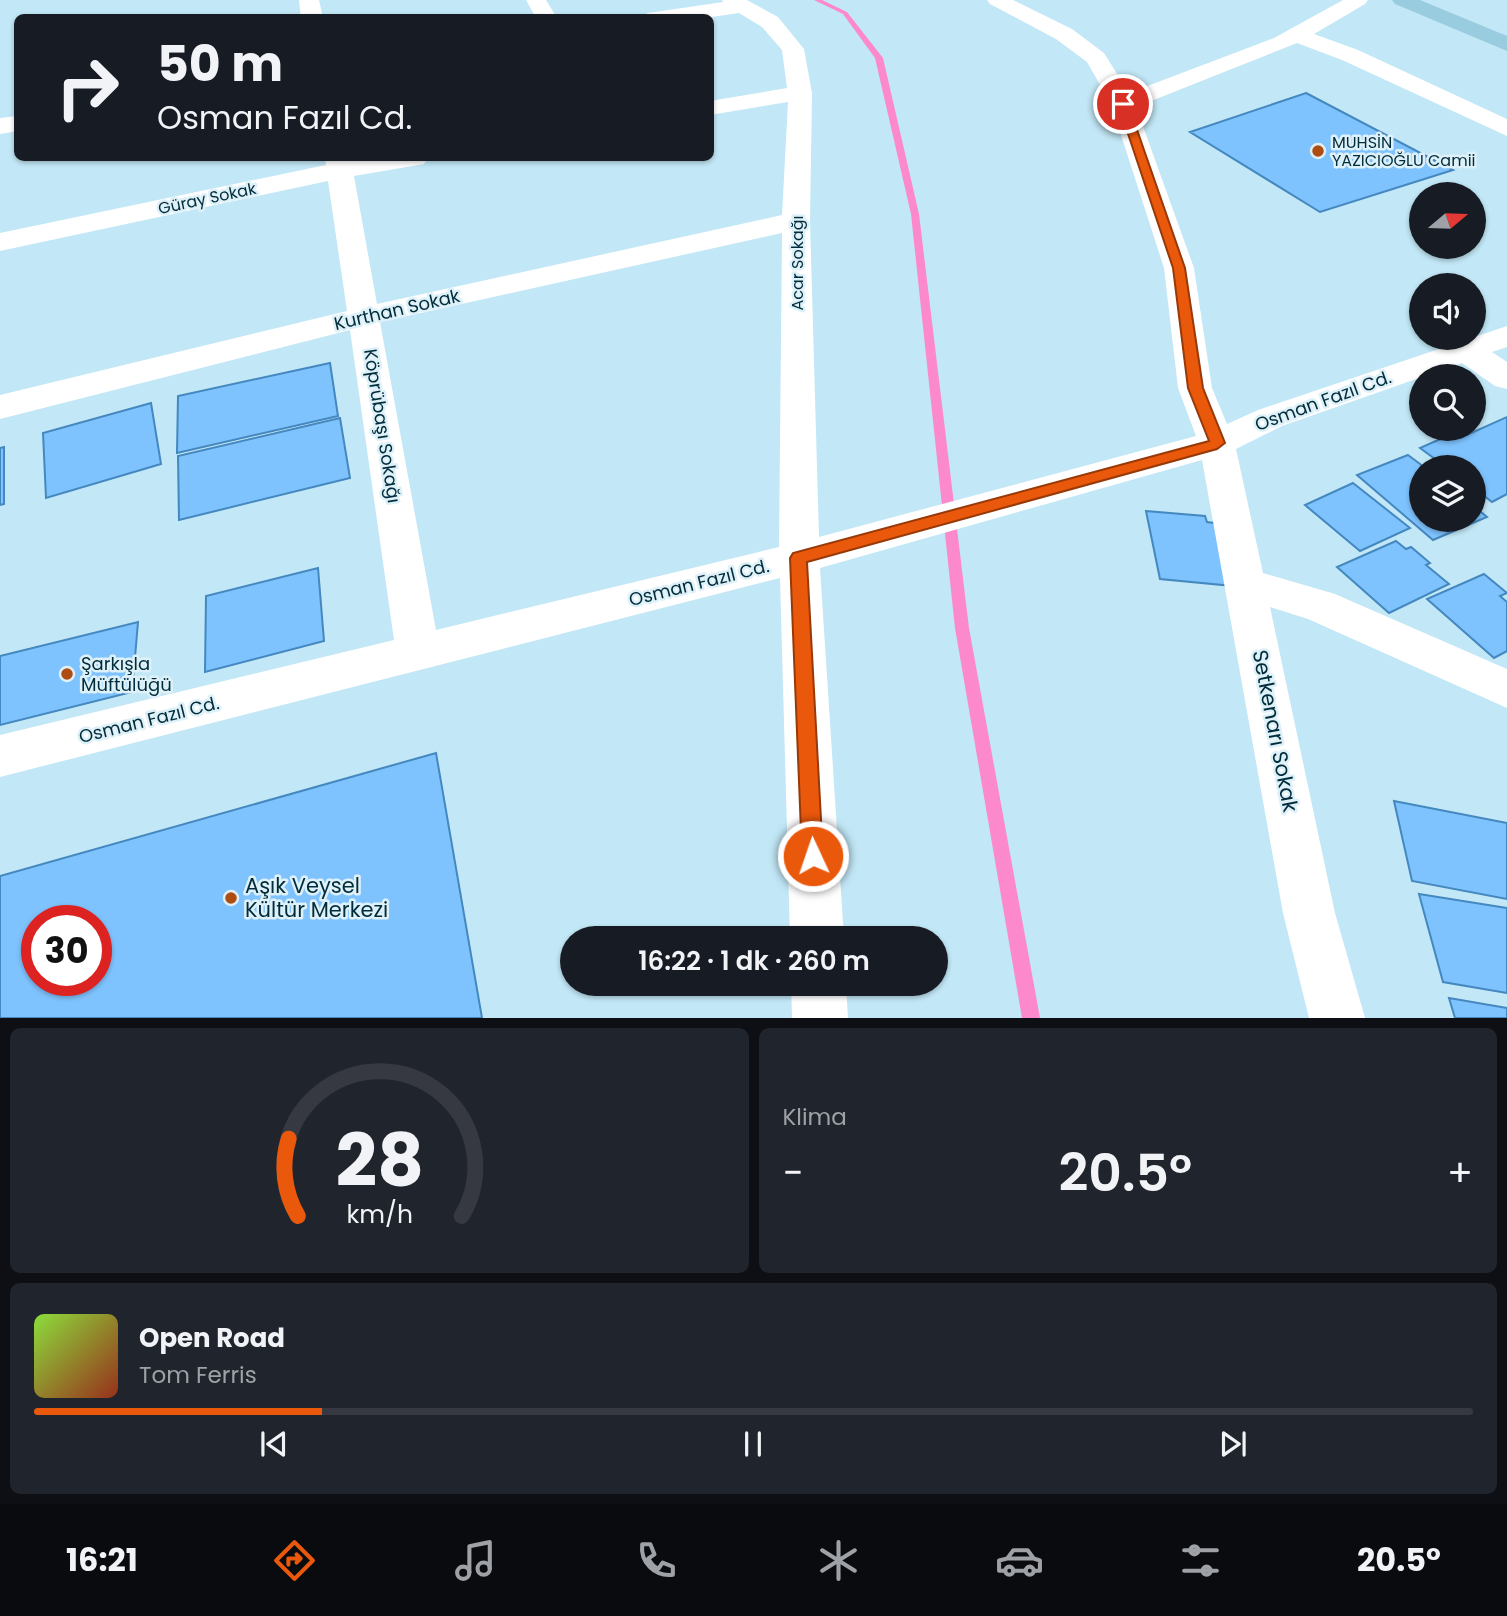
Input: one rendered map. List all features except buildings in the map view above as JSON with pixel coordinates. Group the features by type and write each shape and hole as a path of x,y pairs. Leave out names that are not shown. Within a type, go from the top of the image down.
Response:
{"main road":[{"path":"1402,0 1507,44"}],"street":[{"name":"Setkenarı Sokak","path":"997,0 1064,34 1096,58 1123,104 1179,268 1195,388 1217,443 1247,584 1309,913 1337,1017"},
{"path":"1123,104 1282,43 1359,0"},
{"path":"677,14 737,3"},
{"name":"Acar Sokağı","path":"737,3 769,22 793,49 800,93 796,221 814,554"},
{"path":"1295,36 1350,55 1507,128"},
{"path":"714,107 800,93"},
{"name":"Güray Sokak","path":"0,242 339,164 377,161"},
{"name":"Köprübaşı Sokağı","path":"339,164 418,654"},
{"name":"Kurthan Sokak","path":"0,407 365,316 796,221"},
{"name":"Osman Fazıl Cd.","path":"1486,343 1507,336"},
{"path":"1466,350 1507,378"},
{"name":"Osman Fazıl Cd.","path":"0,756 814,554 1217,443 1270,418 1466,350"},
{"path":"814,554 817,926"},
{"path":"1247,584 1320,606 1507,689"},
{"path":"819,996 820,1017"}],"waterway":[{"path":"817,0 845,13 879,58 915,214 962,628 1031,1018"}],"place":[{"name":"MUHSİN YAZICIOĞLU Camii","path":"1318,151"},
{"name":"Şarkışla Müftülüğü","path":"67,674"},
{"name":"Aşık Veysel Kültür Merkezi","path":"231,898"}],"route":[{"path":"813,856 799,558 1217,443 1195,388 1179,268 1123,104"}]}
